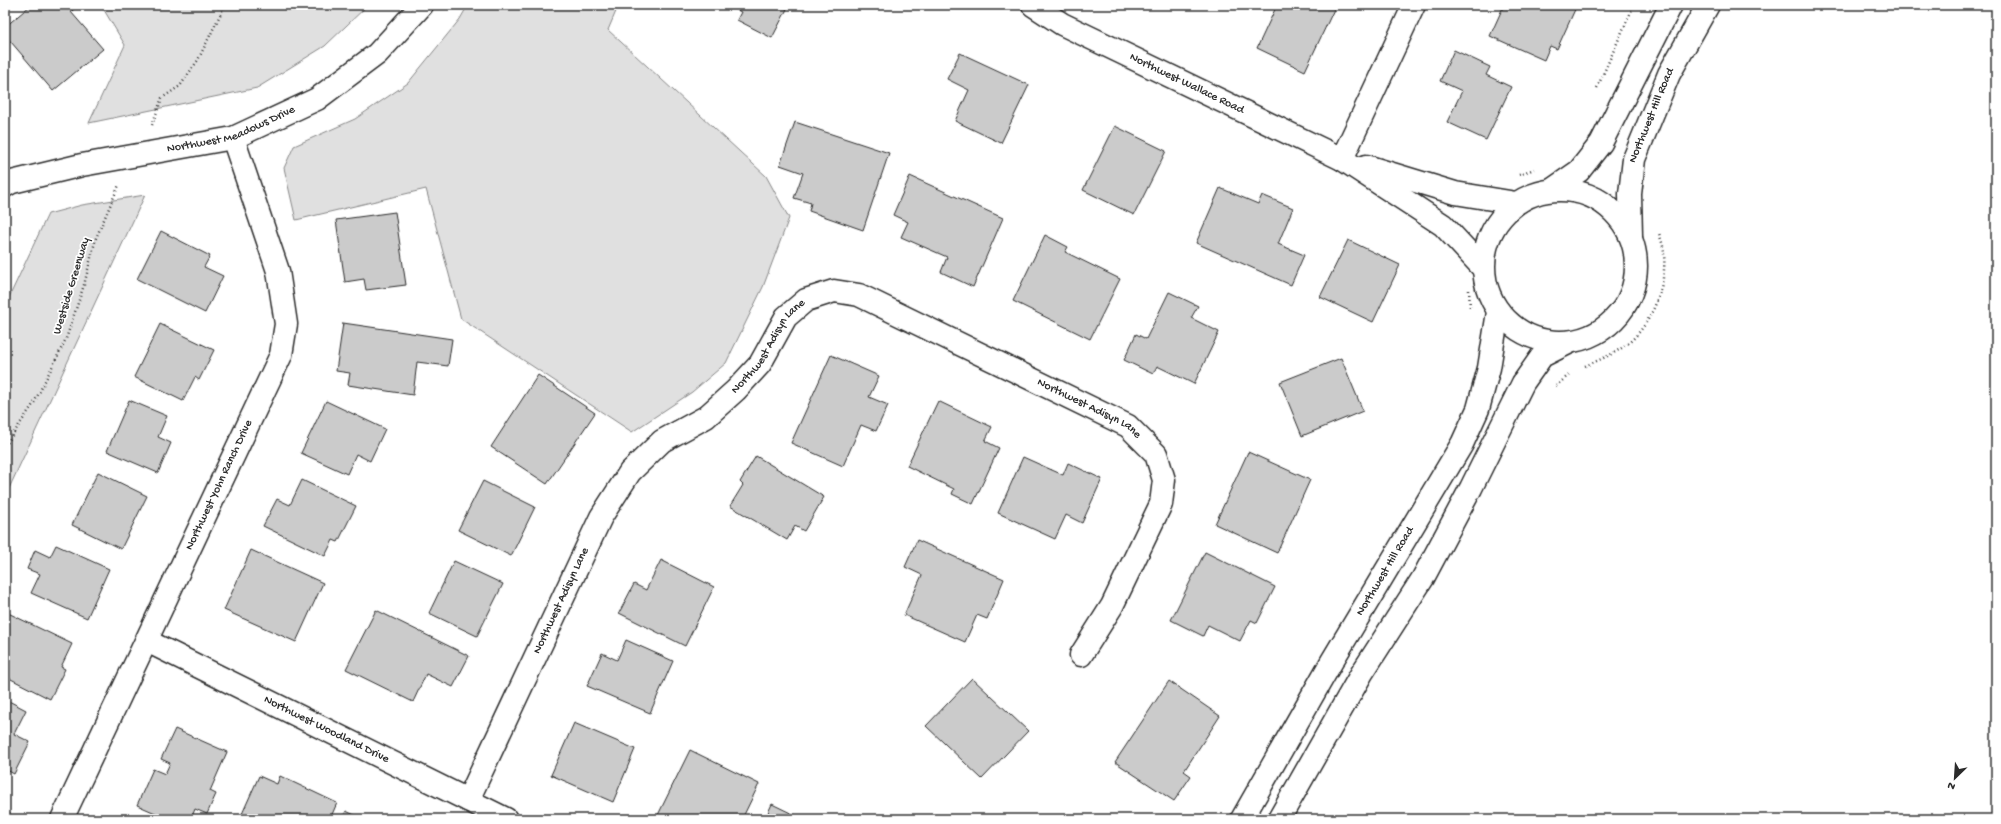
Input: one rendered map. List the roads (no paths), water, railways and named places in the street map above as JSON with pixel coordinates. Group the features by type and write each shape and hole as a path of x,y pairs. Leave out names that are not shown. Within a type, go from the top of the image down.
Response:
{"street":[{"name":"Northwest Meadows Drive","path":"7,177 233,138 317,99 377,54 422,5"},
{"name":"Northwest Wallace Road","path":"1034,5 1062,24 1342,159 1443,225 1483,268"},
{"path":"1342,159 1414,5"},
{"path":"1553,189 1579,171 1601,143 1670,5"},
{"name":"Northwest Hill Road","path":"1631,236 1630,194 1634,159 1669,74 1708,5"},
{"name":"Northwest Yohn Ranch Drive","path":"62,819 281,355 286,324 278,271 233,138"},
{"name":"Northwest Wallace Road","path":"1342,159 1455,193 1516,202"},
{"path":"1279,819 1309,763 1362,673 1423,578 1471,488 1523,383 1542,356 1570,342 1593,335 1612,322 1627,304 1635,282 1637,258 1631,236 1618,216 1600,200 1577,191 1553,189 1534,193 1516,202 1498,220 1487,243 1483,268 1488,291 1498,312 1513,326 1530,336 1550,342 1570,342"},
{"name":"Northwest Adisyn Lane","path":"468,800 601,517 630,472 662,441 706,417 736,390 760,364 786,317 806,300 834,291 859,295 1128,426 1156,454 1164,480 1161,504 1112,606 1081,655"},
{"name":"Northwest Hill Road","path":"1242,819 1332,661 1462,444 1480,402 1489,368 1498,312"},
{"name":"Northwest Woodland Drive","path":"147,641 506,819"}]}
